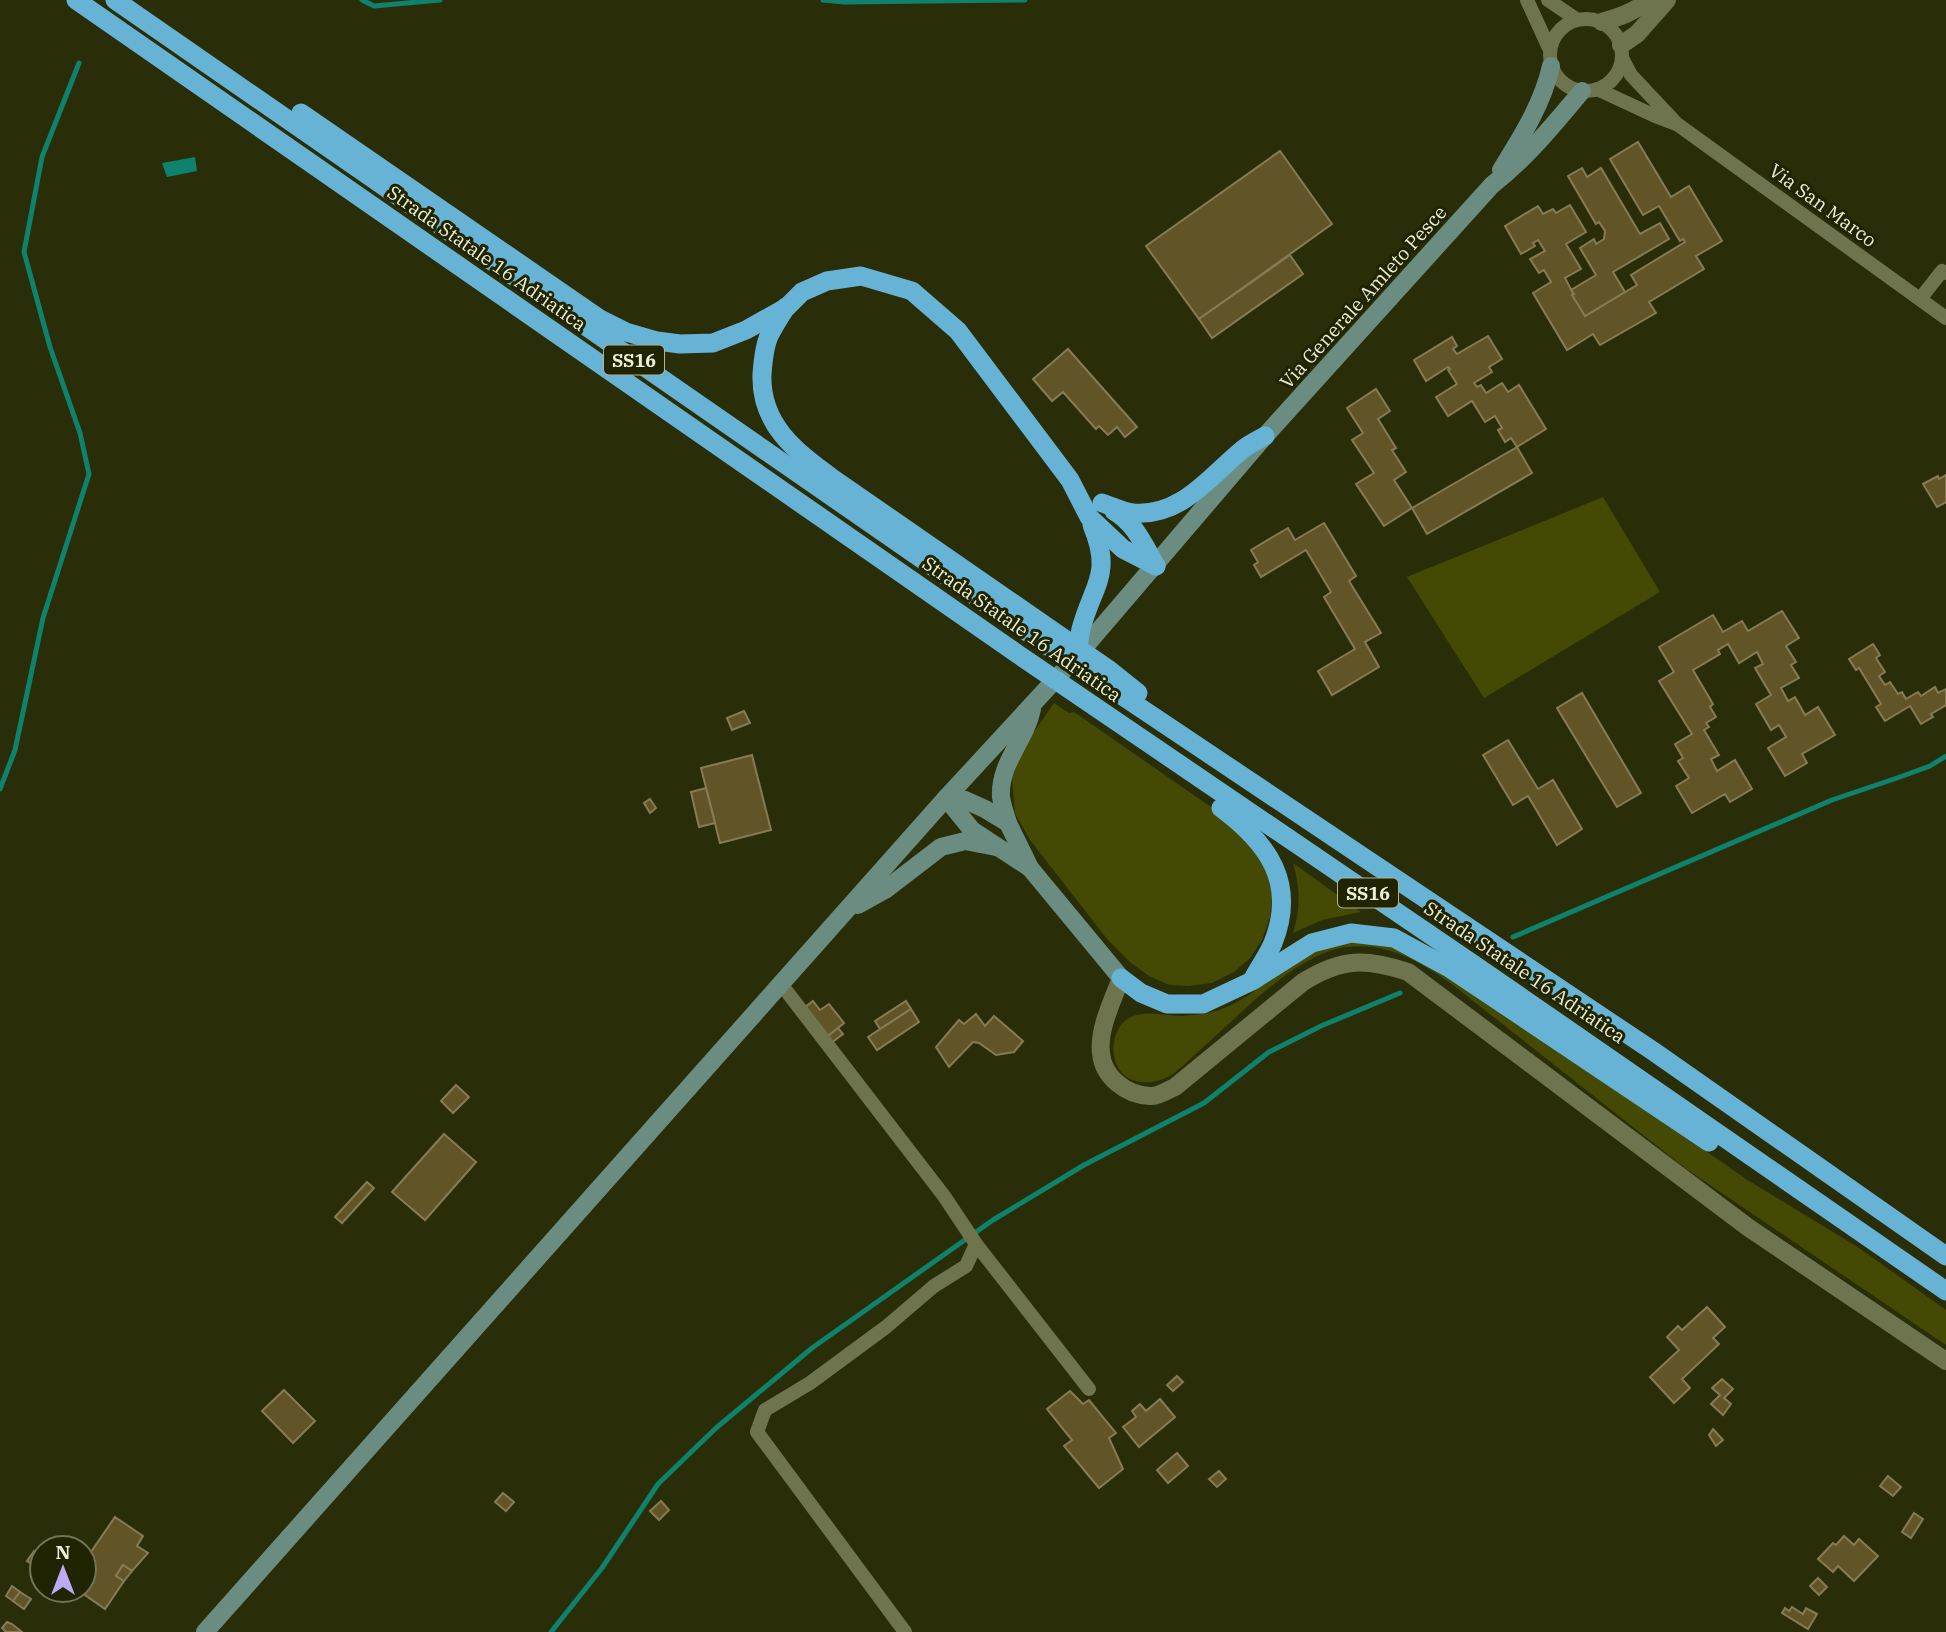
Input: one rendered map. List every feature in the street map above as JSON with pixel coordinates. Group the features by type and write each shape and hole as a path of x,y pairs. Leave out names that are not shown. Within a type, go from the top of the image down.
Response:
{"highway":[{"name":"Strada Statale 16 Adriatica","path":"76,0 928,591 1014,659 1820,1203 1946,1291"},
{"name":"Strada Statale 16 Adriatica","path":"115,0 1104,675 1191,741 1653,1051 1946,1256"},
{"path":"135,0 600,319 626,332 680,344 713,343 746,330 786,306 802,292 827,281 861,276 912,291 958,331 1070,480 1096,510 1101,576 1081,629 1077,656"},
{"path":"786,306 768,338 762,385 770,418 782,437 800,455 1038,630"},
{"path":"1096,510 1132,513 1163,510 1183,501 1209,482 1243,449 1265,436"},
{"path":"1096,510 1126,517 1156,566"},
{"path":"1081,704 1240,823 1259,841 1275,868 1281,891 1281,915 1272,944 1252,981"},
{"path":"1121,978 1141,993 1167,1004 1203,1004 1252,981 1312,943 1351,933 1394,938 1451,969 1759,1174 1792,1193 1820,1203"}],"main road":[{"path":"1492,185 1521,139 1547,82 1550,57"},
{"path":"1492,185 1513,169 1590,90"},
{"name":"Via Generale Amleto Pesce","path":"205,1632 946,798 1077,656 1265,436 1492,185"},
{"path":"1034,702 1030,720 1003,775 1001,798 1008,824 1030,868 1121,978"},
{"path":"946,798 965,800 1008,824"},
{"path":"946,798 972,830 1030,868"},
{"path":"843,914 885,890 941,847 965,841 996,847"}],"street":[{"path":"1527,0 1563,83 1590,90 1677,124"},
{"path":"1548,0 1576,19"},
{"path":"1602,22 1641,7 1648,0"},
{"path":"1590,90 1611,80 1620,66 1622,51 1667,0"},
{"path":"1550,57 1555,35 1564,25 1576,19 1602,22 1614,31 1631,75 1677,124"},
{"name":"Via San Marco","path":"1677,124 1946,318"},
{"path":"1920,299 1942,271 1946,274"},
{"path":"1121,978 1103,1034 1101,1052 1107,1073 1123,1089 1152,1097 1175,1087 1303,982 1324,969 1352,961 1380,963 1408,972 1749,1228 1946,1361"},
{"path":"781,984 944,1196 976,1244 1089,1389"},
{"path":"905,1632 757,1432 765,1410 810,1383 886,1327 934,1286 966,1266 976,1244"}],"green space":[{"path":"1603,497 1660,592 1484,698 1407,577"},
{"path":"1054,703 1069,713 1074,712 1237,825 1270,875 1272,896 1270,917 1262,940 1250,958 1234,972 1212,983 1188,986 1169,985 1149,976 1131,963 1108,940 1030,840 1015,813 1012,779 1022,749"},
{"path":"1293,863 1361,912 1322,920 1293,933 1299,898"},
{"path":"1368,937 1439,965 1746,1179 1859,1248 1946,1310 1946,1345 1685,1168 1453,985 1429,969 1390,951 1361,946 1346,947 1307,961 1268,989 1183,1066 1163,1079 1153,1082 1137,1081 1127,1077 1118,1068 1114,1054 1115,1039 1120,1026 1131,1017 1145,1014 1182,1016 1219,1010 1247,996 1304,952"}],"water":[{"path":"195,157 197,171 167,177 162,163"}],"building":[{"path":"1638,142 1671,197 1689,186 1722,241 1696,256 1704,269 1649,302 1656,313 1600,345 1593,334 1567,350 1533,293 1551,282 1544,270 1539,273 1530,259 1545,251 1538,240 1533,243 1535,246 1521,254 1505,226 1538,206 1543,214 1553,209 1556,213 1570,205 1586,232 1566,244 1581,269 1565,278 1585,316 1637,285 1631,275 1685,242 1683,239 1680,241 1659,206 1643,215 1610,159"},
{"path":"1280,151 1332,224 1199,319 1146,246"},
{"path":"1582,168 1587,177 1601,168 1640,234 1660,223 1669,239 1613,272 1625,292 1585,316 1571,290 1596,275 1580,248 1594,239 1596,244 1604,239 1605,231 1599,222 1596,224 1568,176"},
{"path":"1290,255 1303,274 1212,338 1199,319"},
{"path":"1488,336 1502,359 1489,367 1492,372 1474,383 1477,387 1481,385 1486,393 1502,383 1508,392 1519,385 1546,429 1517,447 1511,438 1505,442 1498,430 1502,428 1495,416 1485,422 1472,401 1448,416 1436,397 1457,384 1448,370 1450,369 1448,367 1426,381 1414,360 1452,337 1457,346 1453,349 1457,354"},
{"path":"1068,349 1137,427 1125,437 1117,427 1108,435 1099,426 1096,429 1063,392 1052,401 1033,379"},
{"path":"1376,389 1390,411 1378,419 1396,448 1392,450 1406,472 1394,480 1412,508 1384,526 1356,484 1374,473 1352,440 1363,433 1347,408"},
{"path":"1517,447 1532,473 1427,534 1412,508"},
{"path":"1946,475 1946,502 1937,507 1923,484"},
{"path":"1324,523 1356,576 1349,581 1381,633 1365,642 1379,667 1332,695 1318,671 1355,649 1324,597 1331,592 1306,550 1261,577 1254,565 1258,562 1251,550 1288,528 1295,540"},
{"path":"1782,611 1799,638 1786,646 1796,662 1791,665 1799,678 1781,688 1788,701 1795,697 1805,715 1818,707 1835,735 1802,754 1807,763 1785,776 1768,748 1786,737 1779,725 1771,730 1756,704 1771,695 1755,668 1763,664 1757,652 1739,663 1728,644 1718,650 1720,654 1693,670 1713,704 1710,707 1716,717 1706,723 1709,727 1704,730 1719,755 1711,759 1717,771 1735,760 1752,789 1730,802 1725,794 1692,813 1676,786 1689,778 1678,761 1683,758 1675,744 1692,734 1659,681 1674,672 1659,647 1713,615 1723,632 1742,621 1748,631"},
{"path":"1873,644 1880,655 1876,658 1885,672 1879,676 1885,685 1890,682 1898,694 1902,692 1906,699 1918,692 1921,696 1935,687 1938,693 1946,689 1946,705 1921,724 1910,706 1885,721 1876,707 1881,704 1859,668 1856,670 1849,659"},
{"path":"1582,693 1641,793 1617,807 1557,708"},
{"path":"744,711 750,723 732,730 727,718"},
{"path":"1508,740 1538,789 1553,780 1582,829 1557,845 1528,796 1513,805 1483,755"},
{"path":"752,755 771,830 720,843 701,768"},
{"path":"706,788 715,823 699,827 691,792"},
{"path":"650,799 656,808 650,813 644,803"},
{"path":"813,1001 820,1010 829,1004 844,1023 827,1037 804,1008"},
{"path":"906,1001 911,1009 880,1029 875,1021"},
{"path":"911,1009 919,1022 877,1050 868,1037"},
{"path":"976,1014 985,1026 994,1016 1023,1041 1014,1052 996,1055 973,1042 949,1067 936,1047 959,1020 964,1024"},
{"path":"838,1028 843,1034 831,1043 827,1037"},
{"path":"456,1085 469,1097 453,1113 441,1101"},
{"path":"444,1134 476,1162 425,1220 392,1192"},
{"path":"367,1182 374,1188 342,1223 335,1217"},
{"path":"1707,1307 1725,1327 1713,1338 1719,1344 1682,1379 1690,1388 1674,1403 1650,1377 1679,1350 1667,1337 1678,1326 1682,1330"},
{"path":"1177,1376 1183,1382 1173,1391 1167,1385"},
{"path":"1722,1379 1733,1389 1724,1398 1731,1404 1723,1415 1711,1404 1720,1395 1712,1388"},
{"path":"284,1390 315,1421 293,1443 262,1411"},
{"path":"1070,1391 1083,1404 1089,1400 1116,1433 1109,1438 1123,1469 1099,1488 1064,1446 1072,1440 1047,1409"},
{"path":"1160,1399 1175,1417 1139,1447 1123,1427 1136,1417 1132,1411 1140,1404 1146,1411"},
{"path":"1713,1429 1723,1440 1716,1446 1709,1435"},
{"path":"1177,1453 1188,1466 1168,1483 1157,1470"},
{"path":"1219,1471 1226,1479 1217,1487 1209,1479"},
{"path":"1888,1476 1901,1487 1893,1496 1880,1486"},
{"path":"503,1493 514,1502 506,1511 495,1502"},
{"path":"661,1501 669,1510 659,1520 650,1511"},
{"path":"1914,1513 1923,1519 1911,1538 1902,1532"},
{"path":"115,1517 143,1536 137,1546 148,1553 132,1571 123,1565 116,1576 124,1581 105,1609 98,1604 98,1542"},
{"path":"1844,1536 1854,1545 1859,1539 1878,1556 1854,1581 1838,1566 1833,1572 1818,1559"},
{"path":"123,1565 132,1571 124,1581 116,1576"},
{"path":"1818,1578 1827,1587 1819,1595 1810,1586"},
{"path":"12,1586 20,1592 13,1601 6,1596"},
{"path":"20,1592 28,1597 24,1609 13,1601"},
{"path":"1792,1607 1803,1614 1806,1608 1817,1614 1808,1629 1782,1613 1785,1608 1789,1611"},
{"path":"7,1622 22,1632 6,1632 2,1628"}],"waterway":[{"path":"362,0 374,6 440,0"},
{"path":"823,0 1025,0"},
{"path":"0,789 15,750 43,618 89,474 80,433 50,347 24,252 42,157 79,63"},
{"path":"1513,937 1832,800 1930,766 1946,756"},
{"path":"551,1632 602,1568 658,1484 716,1428 812,1348 993,1220 1084,1165 1204,1103 1269,1052 1321,1026 1400,993"}]}
